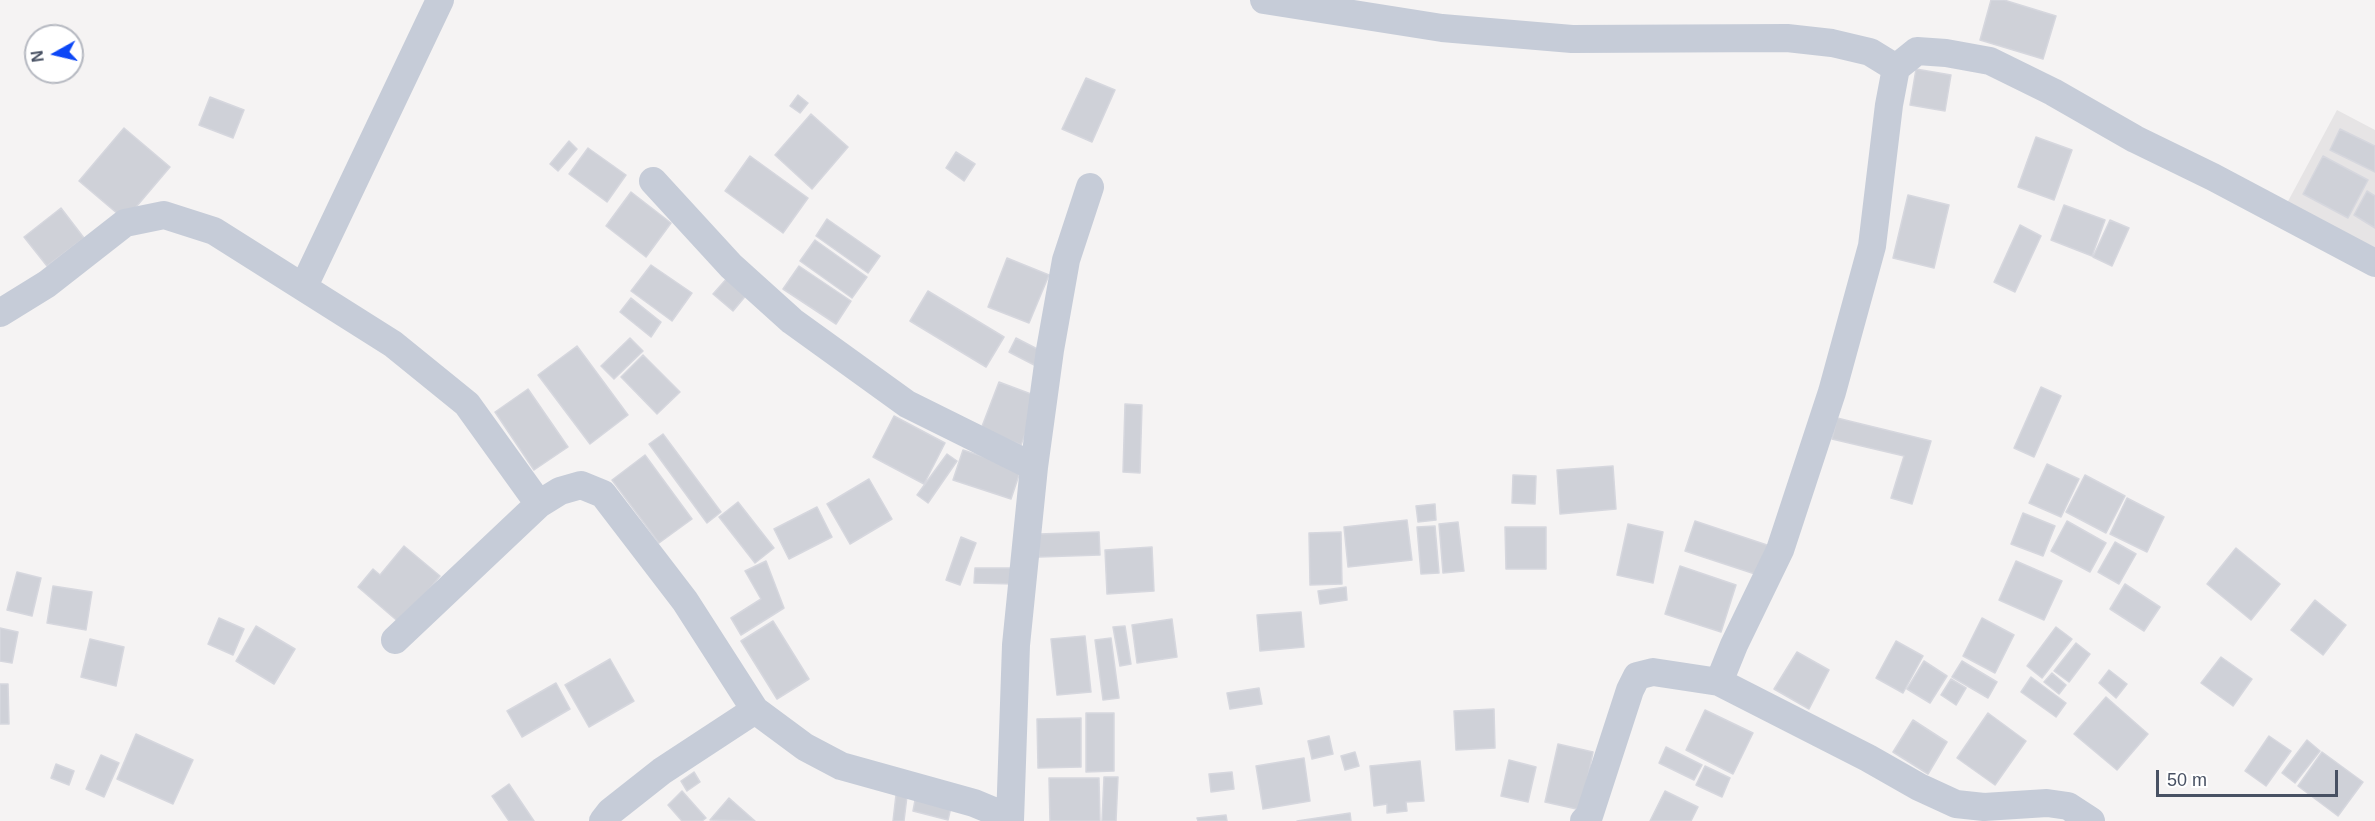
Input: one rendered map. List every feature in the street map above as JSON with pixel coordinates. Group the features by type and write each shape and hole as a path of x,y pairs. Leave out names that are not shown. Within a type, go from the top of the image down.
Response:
{"street":[{"path":"304,286 440,0"},
{"path":"1264,0 1442,28 1572,39 1786,38 1832,43 1870,52 1896,68"},
{"path":"1719,682 1734,645 1780,550 1832,392 1872,246 1889,105 1896,68 1917,51 1946,53 1990,61 2053,92 2135,139 2374,261"},
{"path":"653,181 731,266 792,321 907,404 1034,467"},
{"path":"395,640 539,504 560,491 581,485 603,494 685,601 755,710 805,747 841,766 974,803 1011,819 1017,645 1034,467 1050,350 1066,260 1090,187"},
{"path":"0,313 47,284 125,223 164,214 214,231 393,344 467,404 539,504"},
{"path":"1584,821 1589,816 1596,797 1630,690 1637,676 1653,672 1719,682 1868,758 1918,787 1956,804 1984,807 2047,803 2068,806 2091,821"},
{"path":"603,821 610,812 662,771 755,710"}],"shaded area":[{"path":"2337,110 2375,130 2375,253 2286,205"}],"building":[{"path":"1991,0 2004,0 2056,16 2043,59 1980,40"},
{"path":"1916,69 1951,75 1945,111 1910,105"},
{"path":"1086,78 1115,90 1092,142 1062,129"},
{"path":"798,95 808,103 800,113 790,106"},
{"path":"210,97 244,110 233,138 199,125"},
{"path":"811,114 848,147 812,189 775,155"},
{"path":"124,128 170,167 125,220 79,181"},
{"path":"2340,129 2375,146 2375,172 2330,150"},
{"path":"2036,137 2072,150 2054,200 2018,187"},
{"path":"569,141 577,149 558,171 550,164"},
{"path":"588,148 626,175 607,202 569,174"},
{"path":"956,152 975,164 964,181 946,168"},
{"path":"750,156 808,198 783,233 725,191"},
{"path":"2323,156 2368,180 2348,218 2303,194"},
{"path":"2367,191 2375,196 2375,228 2354,215"},
{"path":"631,192 671,223 646,257 606,226"},
{"path":"1908,195 1949,205 1934,268 1893,258"},
{"path":"2064,205 2105,220 2092,256 2051,240"},
{"path":"61,208 84,238 47,266 24,237"},
{"path":"827,219 880,256 868,273 816,236"},
{"path":"2110,220 2129,228 2112,266 2093,257"},
{"path":"2020,225 2041,236 2015,292 1994,282"},
{"path":"815,240 867,277 852,298 800,261"},
{"path":"1007,258 1049,275 1029,323 988,307"},
{"path":"651,265 692,293 672,321 631,291"},
{"path":"799,266 851,301 836,324 783,289"},
{"path":"729,276 748,293 733,311 713,294"},
{"path":"928,291 1004,337 986,367 910,321"},
{"path":"631,298 661,322 651,337 620,312"},
{"path":"630,338 643,351 614,379 601,366"},
{"path":"1016,338 1047,354 1040,368 1009,352"},
{"path":"577,346 628,415 590,444 538,375"},
{"path":"643,355 680,392 657,414 621,377"},
{"path":"999,382 1039,397 1021,445 981,429"},
{"path":"2041,387 2061,396 2034,457 2014,448"},
{"path":"528,389 568,447 534,470 495,412"},
{"path":"1125,404 1142,405 1140,473 1123,472"},
{"path":"894,416 945,443 924,484 873,457"},
{"path":"1837,418 1931,441 1912,504 1891,498 1904,456 1832,439"},
{"path":"663,434 721,512 707,523 649,444"},
{"path":"963,450 1021,469 1011,499 953,480"},
{"path":"947,454 957,461 928,503 917,495"},
{"path":"645,455 692,519 659,543 612,480"},
{"path":"2047,464 2079,479 2061,517 2029,503"},
{"path":"1613,466 1616,509 1560,514 1557,470"},
{"path":"1513,475 1536,476 1535,504 1512,503"},
{"path":"2085,475 2125,496 2106,533 2066,512"},
{"path":"869,479 892,519 850,544 827,504"},
{"path":"2127,498 2164,517 2147,552 2110,534"},
{"path":"738,502 774,548 755,563 719,517"},
{"path":"1435,504 1436,520 1418,522 1416,506"},
{"path":"817,507 832,537 789,559 774,529"},
{"path":"2023,513 2055,526 2043,556 2011,544"},
{"path":"1407,520 1412,560 1348,567 1344,527"},
{"path":"1695,521 1770,546 1761,576 1685,551"},
{"path":"2067,521 2106,543 2090,572 2051,551"},
{"path":"1458,522 1464,571 1443,573 1439,524"},
{"path":"1628,524 1663,532 1653,583 1617,575"},
{"path":"1435,526 1439,573 1421,574 1417,527"},
{"path":"1505,527 1546,527 1546,569 1506,569"},
{"path":"1099,532 1100,555 1039,557 1039,534"},
{"path":"1341,532 1342,584 1310,585 1309,533"},
{"path":"961,537 976,543 960,585 946,580"},
{"path":"2115,542 2136,554 2119,584 2098,572"},
{"path":"404,546 440,576 401,624 358,587 373,569 380,575"},
{"path":"1152,547 1154,591 1107,594 1105,550"},
{"path":"2236,548 2280,584 2251,620 2207,584"},
{"path":"766,561 784,608 741,635 731,618 761,599 745,571"},
{"path":"2016,561 2062,581 2044,620 1999,600"},
{"path":"1680,566 1736,585 1721,632 1665,614"},
{"path":"975,568 1014,568 1014,584 974,583"},
{"path":"17,572 41,578 32,616 7,610"},
{"path":"2125,584 2160,607 2144,631 2110,609"},
{"path":"53,586 92,592 86,630 47,623"},
{"path":"1346,587 1347,600 1320,604 1318,591"},
{"path":"2315,600 2346,625 2323,655 2291,630"},
{"path":"1301,612 1304,647 1260,651 1257,615"},
{"path":"219,618 244,629 233,655 208,644"},
{"path":"1982,618 2014,635 1995,673 1963,656"},
{"path":"1172,619 1177,657 1137,663 1132,625"},
{"path":"773,621 809,679 777,699 741,641"},
{"path":"256,626 295,649 274,684 236,661"},
{"path":"1125,626 1131,664 1120,666 1113,627"},
{"path":"2056,627 2072,639 2042,678 2027,666"},
{"path":"0,628 18,632 12,663 0,661"},
{"path":"1085,636 1091,692 1057,695 1051,639"},
{"path":"1111,638 1119,698 1103,700 1095,640"},
{"path":"90,639 124,647 116,686 81,677"},
{"path":"1896,641 1923,656 1903,693 1876,678"},
{"path":"2076,643 2090,654 2069,682 2054,671"},
{"path":"1797,652 1829,670 1809,709 1774,689"},
{"path":"2221,657 2252,679 2233,706 2201,683"},
{"path":"610,659 634,701 589,727 565,685"},
{"path":"1924,661 1947,676 1930,703 1907,689"},
{"path":"1962,661 1997,682 1988,698 1952,677"},
{"path":"2109,670 2127,684 2116,698 2099,683"},
{"path":"2052,673 2066,685 2059,694 2044,682"},
{"path":"2031,677 2066,703 2056,717 2021,692"},
{"path":"1951,679 1966,688 1956,705 1941,695"},
{"path":"556,683 570,709 522,737 507,711"},
{"path":"0,684 8,684 9,724 0,724"},
{"path":"1259,688 1262,704 1230,709 1227,693"},
{"path":"2106,697 2148,734 2117,770 2074,734"},
{"path":"1494,709 1495,748 1456,750 1454,711"},
{"path":"1705,710 1753,733 1733,774 1686,750"},
{"path":"1086,713 1114,713 1114,771 1086,772"},
{"path":"1988,713 2026,741 1995,785 1957,758"},
{"path":"1081,718 1081,767 1038,768 1037,719"},
{"path":"1913,720 1947,742 1928,774 1893,752"},
{"path":"136,734 193,760 173,804 117,779"},
{"path":"1329,736 1333,754 1312,759 1308,741"},
{"path":"2269,736 2291,751 2266,786 2245,771"},
{"path":"2307,740 2320,751 2295,783 2282,773"},
{"path":"1558,744 1593,752 1581,810 1545,802"},
{"path":"1666,747 1702,765 1694,780 1659,763"},
{"path":"1355,752 1359,766 1345,770 1341,756"},
{"path":"2322,752 2363,782 2338,816 2298,786"},
{"path":"101,755 119,763 104,797 86,789"},
{"path":"1304,758 1310,801 1263,809 1256,766"},
{"path":"1509,760 1536,767 1528,802 1501,796"},
{"path":"1420,761 1424,801 1406,802 1407,811 1387,813 1387,804 1374,806 1370,766"},
{"path":"56,764 74,771 69,785 51,778"},
{"path":"1705,766 1730,778 1722,797 1696,785"},
{"path":"694,772 700,782 687,791 681,781"},
{"path":"1232,772 1234,789 1211,792 1209,774"},
{"path":"1104,777 1118,777 1116,821 1102,821"},
{"path":"1049,778 1099,778 1100,821 1050,821"},
{"path":"509,784 534,821 509,821 492,796"},
{"path":"897,786 908,788 904,821 893,821"},
{"path":"682,791 706,818 702,821 682,821 668,805"},
{"path":"1665,791 1698,807 1691,821 1650,821"},
{"path":"916,795 952,803 948,820 913,811"},
{"path":"729,798 755,821 710,820"},
{"path":"1350,813 1351,821 1297,821"},
{"path":"1226,815 1227,821 1198,821 1197,818"}]}
